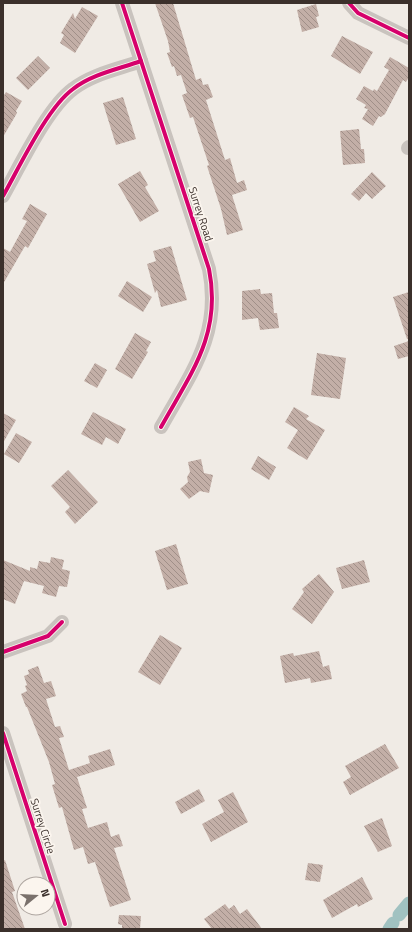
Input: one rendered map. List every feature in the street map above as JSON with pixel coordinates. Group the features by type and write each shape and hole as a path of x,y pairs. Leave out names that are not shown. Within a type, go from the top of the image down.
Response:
{"street":[{"name":"Surrey Road","path":"122,3 209,269 213,286 211,325 204,346 196,366 161,427"},
{"path":"349,3 358,12 409,38"},
{"path":"3,196 43,126 60,100 73,89 88,80 141,61"},
{"path":"3,652 48,636 62,622"},
{"name":"Surrey Circle","path":"3,733 65,924"}],"building":[{"path":"155,3 173,3 196,80 201,78 203,85 208,84 213,97 206,100 225,160 230,158 237,183 244,180 247,190 232,195 243,230 227,235 221,209 207,166 209,165 193,117 190,118 182,95 187,93 181,75 177,76 174,66 172,67 167,53 170,52 168,41"},
{"path":"316,4 319,16 316,17 319,27 302,32 297,10"},
{"path":"82,7 98,16 75,53 60,43 64,35 61,33 73,13 75,19"},
{"path":"342,36 373,52 360,74 331,56"},
{"path":"38,56 50,68 28,90 16,78"},
{"path":"390,57 409,68 409,77 406,82 403,80 385,114 381,117 379,116 373,126 362,119 368,109 364,108 366,105 356,99 364,86 373,91 374,89 377,91 389,70 384,67"},
{"path":"6,92 22,101 3,137 3,97"},
{"path":"123,97 136,139 116,145 103,103"},
{"path":"359,129 361,149 364,149 365,163 343,165 340,131"},
{"path":"140,171 148,185 145,187 159,211 140,222 118,184"},
{"path":"372,172 386,186 372,199 366,193 359,201 351,194"},
{"path":"30,204 47,214 28,248 25,246 3,284 3,248 10,252 27,221 22,219"},
{"path":"171,246 187,300 161,307 157,290 155,293 147,264 156,261 153,251"},
{"path":"127,281 152,297 143,312 118,296"},
{"path":"260,289 261,294 272,293 274,313 277,313 279,328 260,330 258,318 242,320 242,291"},
{"path":"409,292 409,339 407,339 393,297"},
{"path":"135,333 151,342 146,351 148,352 132,379 115,369"},
{"path":"409,341 409,356 398,359 394,346"},
{"path":"317,353 346,358 340,399 311,395"},
{"path":"95,363 107,370 97,388 84,381"},
{"path":"294,407 309,416 306,419 325,430 307,460 287,448 298,430 285,422"},
{"path":"93,412 126,429 118,444 106,437 102,445 81,434"},
{"path":"3,413 16,420 3,443"},
{"path":"16,433 32,442 19,463 4,454"},
{"path":"258,456 276,467 269,480 251,469"},
{"path":"201,459 204,473 213,475 209,493 200,491 189,499 180,489 188,482 187,477 190,472 188,462"},
{"path":"68,470 98,502 75,524 65,512 70,507 51,486"},
{"path":"176,544 188,584 167,590 155,551"},
{"path":"51,557 64,560 62,569 70,571 67,587 59,586 56,597 42,593 44,586 24,581 15,604 3,599 3,560 30,571 30,567 37,569 39,561 50,563"},
{"path":"364,560 370,582 342,589 336,568"},
{"path":"319,574 334,592 312,624 292,609 304,592 302,589"},
{"path":"160,635 182,648 160,685 138,672"},
{"path":"319,651 323,667 329,665 332,679 311,683 310,678 285,683 280,656 293,653 294,656"},
{"path":"38,666 44,683 51,681 56,696 46,699 55,727 60,726 64,737 59,738 69,770 90,763 88,756 110,749 115,765 77,777 87,808 82,809 88,828 107,822 111,837 119,834 123,846 114,848 131,900 110,907 95,862 88,864 83,847 74,850 62,807 59,808 52,785 55,784 49,762 21,694 27,691 24,676 29,674 28,670"},
{"path":"385,744 399,768 350,795 343,782 351,777 345,766"},
{"path":"199,789 205,801 181,814 175,802"},
{"path":"233,792 248,822 211,842 202,824 224,812 218,800"},
{"path":"382,818 392,846 378,852 364,826"},
{"path":"5,860 15,891 12,892 16,903 16,916 20,916 25,929 3,929 3,861"},
{"path":"308,863 323,865 320,882 305,880"},
{"path":"362,877 373,899 358,907 357,904 332,918 323,900"},
{"path":"225,904 229,909 234,905 240,914 247,909 262,929 212,929 204,919"},
{"path":"119,915 141,916 140,929 122,929 122,925 118,924"}],"waterway":[{"path":"399,915 409,903"},
{"path":"389,929 393,923"}],"cycle path":[{"path":"122,3 209,269 212,292 211,314 201,352 183,389 161,427"},
{"path":"349,3 358,13 409,38"},
{"path":"3,196 44,123 63,98 73,89 89,79 141,61"},
{"path":"3,652 48,636 62,622"},
{"path":"3,733 65,924"}]}
